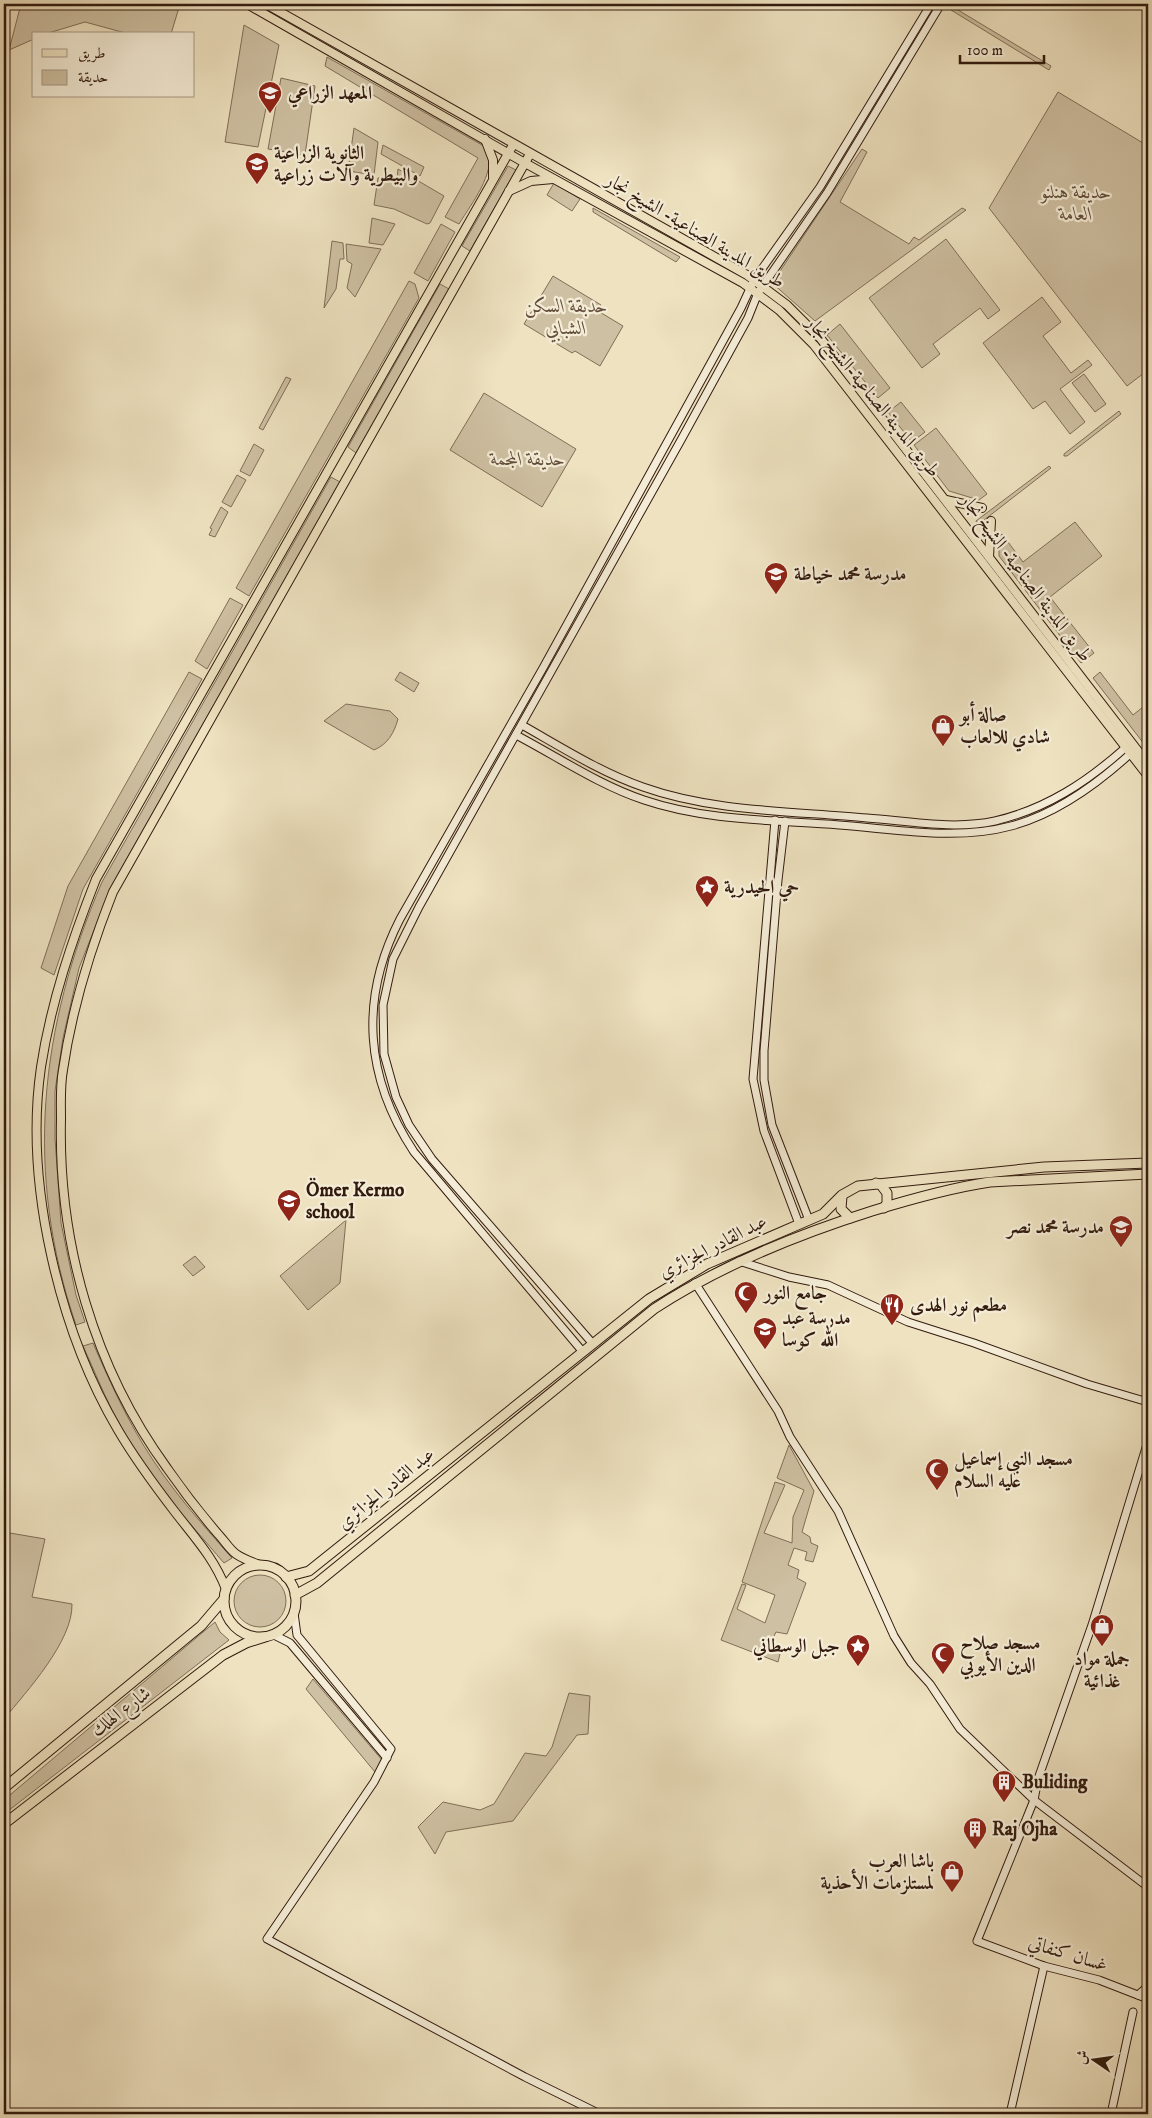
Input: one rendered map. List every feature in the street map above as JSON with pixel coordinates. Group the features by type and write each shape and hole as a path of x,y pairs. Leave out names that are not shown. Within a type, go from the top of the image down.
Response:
{"highway":[{"name":"عبد القادر الجزائري","path":"286,1577 309,1571 649,1300 696,1270 822,1214 842,1196 858,1186 1044,1167 1148,1163"},
{"name":"عبد القادر الجزائري","path":"295,1595 317,1583 654,1310 695,1283 740,1261 850,1218 930,1194 990,1182 1148,1174"},
{"path":"876,1183 881,1185 887,1193 888,1198 884,1208"},
{"path":"842,1196 841,1209 850,1218"},
{"path":"260,1565 276,1569 286,1577 295,1595 294,1613 289,1622 270,1636 244,1634 235,1628 228,1620 224,1599 226,1588 239,1572 260,1565"},
{"name":"شارع الهلك","path":"4,1788 201,1626 224,1599"},
{"name":"شارع الهلك","path":"4,1824 223,1655 246,1644 270,1636"}],"main road":[{"name":"طريق المدينة الصناعية-الشيخ نجار","path":"247,4 509,152 525,163 750,288 792,322 814,345 1148,776"},
{"name":"طريق المدينة الصناعية- الشيخ نجار","path":"266,4 754,280 787,305 814,332 946,500 1148,764"},
{"path":"485,139 493,160 492,181"},
{"path":"226,1588 217,1565 136,1461 95,1390 79,1351 50,1248 44,1212 38,1155 42,1066 72,940 96,879 513,145"},
{"path":"260,1565 236,1553 192,1503 153,1449 114,1379 94,1330 79,1282 64,1199 60,1148 62,1071 79,989 92,945 113,892 530,154"},
{"path":"510,191 530,181 555,179"},
{"path":"946,500 982,508"},
{"path":"990,557 991,520"}],"street":[{"path":"583,1352 414,1152 392,1115 381,1086 372,1036 374,1004 380,970 392,936 543,668 754,280 820,188 931,4"},
{"path":"593,1344 432,1159 409,1125 390,1081 384,1054 382,1020 389,974 400,941 748,318 758,293 827,192 941,4"},
{"path":"522,725 628,782 685,800 822,814 961,824 993,821 1073,794 1125,748"},
{"path":"516,734 600,781 639,798 680,810 785,821 963,833 990,831 1026,822 1073,794 1130,754"},
{"path":"733,806 733,816"},
{"path":"822,814 822,824"},
{"path":"775,820 764,933 754,1080 759,1116 764,1134 799,1224"},
{"path":"785,821 764,1066 765,1093 774,1130 809,1220"},
{"path":"914,831 915,822"},
{"path":"436,857 444,862"},
{"path":"764,933 774,933"},
{"path":"764,1134 774,1130"},
{"path":"740,1261 789,1277 828,1285 917,1325 974,1343 1070,1379 1148,1402"},
{"path":"695,1283 778,1411 790,1437 838,1511 894,1636 911,1663 930,1684 960,1729 1034,1800 1148,1886"},
{"path":"1034,1800 1038,1779 1092,1625 1148,1441"},
{"path":"294,1613 297,1635 391,1749 374,1782 267,1939 524,2077 600,2114"},
{"path":"270,1636 290,1643 386,1758"},
{"name":"غسان كنفاتي","path":"1034,1800 977,1942 1044,1966 1099,1980 1148,1999"},
{"path":"1010,2114 1044,1966"},
{"path":"1138,1994 1148,1986"},
{"path":"1111,2114 1133,2012"}],"green space":[{"path":"21,4 180,4 172,32 122,32 85,22 52,32 32,32 32,40 9,50"},
{"path":"953,7 1051,66 1049,70 951,10"},
{"path":"244,25 279,45 258,147 225,142"},
{"path":"327,57 489,149 490,159 485,179 459,224 445,217 478,158 325,66"},
{"path":"281,78 315,86 305,155 268,149"},
{"name":"حديقة هنلنو العامة","path":"1058,92 1148,146 1148,370 1127,386 989,208"},
{"path":"354,128 378,142 374,175 348,171"},
{"path":"383,145 424,167 420,176 381,154"},
{"path":"862,149 867,152 840,202 909,244 914,237 919,240 962,208 966,210 815,321 772,283"},
{"path":"508,166 516,170 470,251 462,246"},
{"path":"398,169 444,196 430,223 427,224 394,209 374,205 378,178 397,179"},
{"path":"554,183 580,199 572,211 547,195"},
{"path":"593,208 680,257 676,262 593,212"},
{"path":"372,218 395,224 383,245 369,243"},
{"path":"441,224 455,232 428,281 414,273"},
{"path":"946,239 1000,310 988,319 980,308 933,344 940,354 922,368 869,298"},
{"path":"332,241 343,243 344,259 340,259 336,289 324,308"},
{"path":"346,244 381,249 355,297 347,288 352,264 347,261"},
{"name":"حدبقة السكن الشبابي","path":"553,276 601,305 598,311 623,326 600,366 575,351 572,353 524,324"},
{"path":"409,281 415,284 419,298 249,596 236,588"},
{"path":"440,284 449,289 356,453 348,447"},
{"path":"1042,297 1061,322 1043,336 1071,373 1088,360 1092,365 1060,389 1085,422 1070,434 1045,401 1033,409 983,343"},
{"path":"840,324 890,388 878,398 827,335"},
{"path":"1084,374 1106,404 1095,412 1072,383"},
{"path":"286,377 291,379 263,430 259,428"},
{"name":"حديقة المجمة","path":"484,393 576,449 542,507 450,450"},
{"path":"901,402 925,432 912,442 888,412"},
{"path":"1119,411 1121,414 1067,456 1064,456 1064,454"},
{"path":"936,428 987,494 979,500 949,491 914,445"},
{"path":"254,444 264,450 250,476 240,471"},
{"path":"1049,466 1051,468 977,524 976,521"},
{"path":"237,475 246,480 231,507 222,502"},
{"path":"331,477 340,482 111,887 79,968 63,1038 55,1091 55,1139 61,1223 76,1295 85,1322 76,1325 60,1268 49,1212 45,1157 46,1101 52,1046 64,991 81,937 102,882"},
{"path":"221,507 228,512 215,537 209,535 212,529 210,528"},
{"path":"1075,522 1102,556 1050,597 1094,653 1081,663 999,556 999,537 1002,534 1023,562"},
{"path":"230,598 243,605 207,669 195,661"},
{"path":"189,672 202,679 83,889 54,975 41,968 68,886"},
{"path":"400,672 419,683 414,692 395,680"},
{"path":"1100,672 1133,715 1148,703 1148,749 1093,678"},
{"path":"346,704 390,711 398,719 395,729 387,741 374,750 324,721"},
{"path":"346,1220 340,1283 308,1310 280,1276"},
{"path":"195,1256 205,1267 193,1276 183,1265"},
{"path":"93,1343 123,1408 154,1461 186,1504 232,1558 224,1563 167,1496 130,1442 109,1404 83,1346"},
{"path":"789,1445 814,1491 802,1532 810,1537 811,1543 818,1546 813,1562 805,1560 807,1552 794,1548 788,1565 799,1570 797,1578 806,1583 787,1634 776,1632 768,1648 780,1654 778,1662 721,1640 742,1584 746,1585 737,1609 765,1623 775,1595 742,1582 775,1482 785,1485 764,1533 792,1543 793,1517 804,1490 777,1478"},
{"path":"4,1532 45,1539 32,1597 72,1604 65,1634 57,1649 36,1680 4,1719"},
{"path":"260,1575 270,1577 278,1583 284,1591 286,1601 284,1611 278,1619 270,1625 260,1627 250,1625 242,1619 236,1611 234,1601 236,1591 242,1583 250,1577"},
{"path":"215,1622 220,1632 229,1640 4,1814 4,1800"},
{"path":"313,1679 382,1760 375,1772 306,1689"},
{"path":"569,1693 590,1696 588,1734 577,1735 513,1821 446,1832 435,1854 418,1827 443,1802 480,1810 494,1804 525,1753 546,1756 552,1747"}],"place":[{"name":"المعهد الزراعي","path":"270,114"},
{"name":"الثانوية الزراعية والبيطرية وآلات زراعية","path":"257,185"},
{"name":"مدرسة محمد خياطة","path":"776,595"},
{"name":"صالة أبو شادي للالعاب","path":"943,747"},
{"name":"حي الحيدرية","path":"707,908"},
{"name":"Ömer Kermo school","path":"289,1222"},
{"name":"مدرسة محمد نصر","path":"1121,1248"},
{"name":"جامع النور","path":"746,1314"},
{"name":"مطعم نور الهدى","path":"892,1326"},
{"name":"مدرسة عبد الله كوسا","path":"765,1350"},
{"name":"مسجد النبي إسماعيل عليه السلام","path":"937,1491"},
{"name":"جملة مواد غذائية","path":"1102,1647"},
{"name":"جبل الوسطاني","path":"858,1667"},
{"name":"مسجد صلاح الدين الأيوبي","path":"943,1675"},
{"name":"Buliding","path":"1004,1803"},
{"name":"Raj Ojha","path":"975,1850"},
{"name":"باشا العرب لمستلزمات الأحذية","path":"952,1893"}]}
